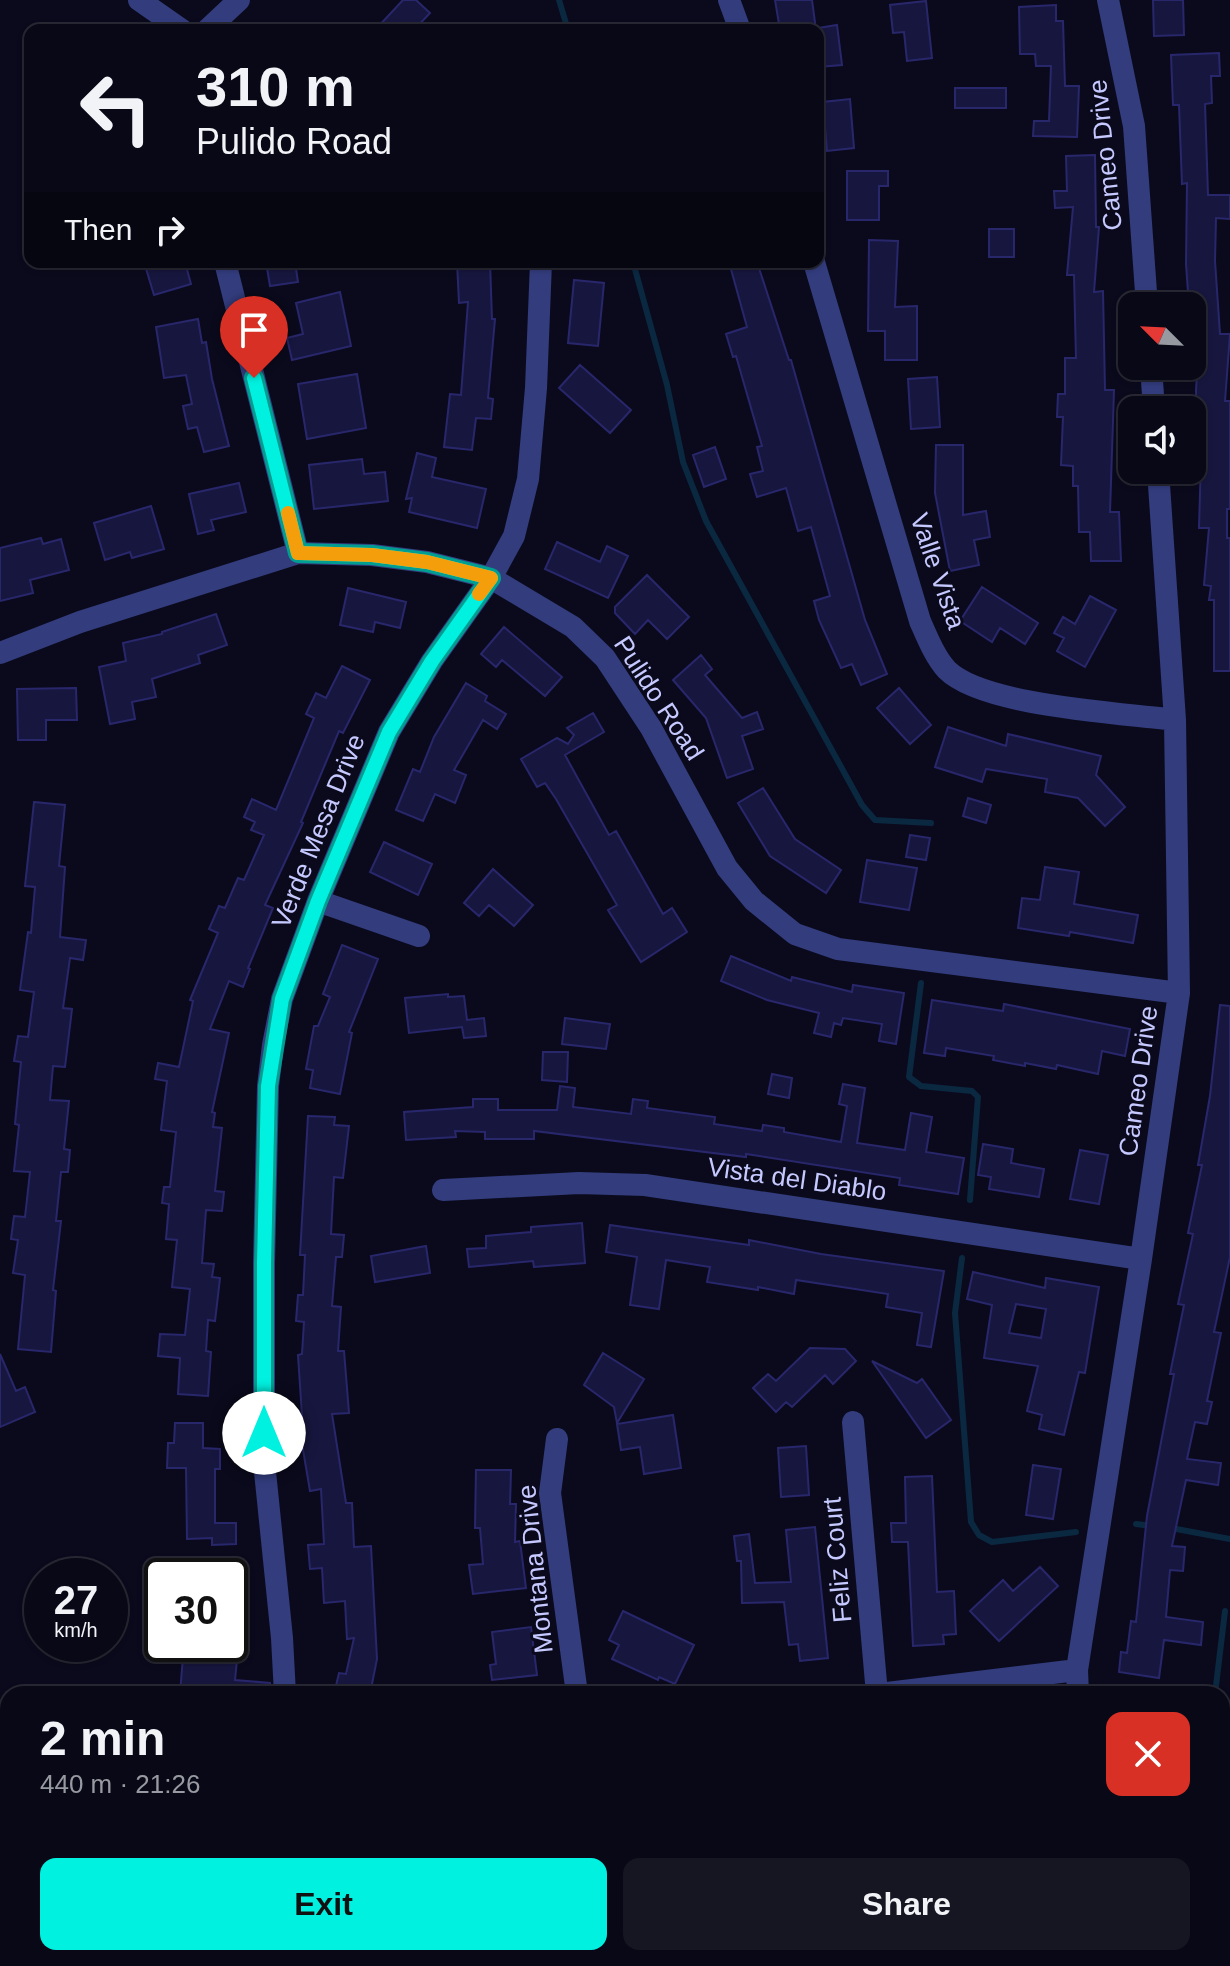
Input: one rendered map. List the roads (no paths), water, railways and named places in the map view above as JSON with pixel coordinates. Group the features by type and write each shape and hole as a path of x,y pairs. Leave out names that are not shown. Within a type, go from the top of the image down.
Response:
{"street":[{"path":"139,0 173,24"},
{"path":"213,24 239,0"},
{"path":"729,0 738,24"},
{"name":"Cameo Drive","path":"1108,0 1134,126 1146,292"},
{"path":"227,268 298,553"},
{"name":"Verde Mesa Drive","path":"285,1686 264,1462 268,1086 282,999 318,901 389,732 432,661 491,578 514,536 528,479 536,388 541,268"},
{"name":"Valle Vista","path":"816,268 920,621 947,670 975,689 1016,700 1175,720"},
{"name":"Cameo Drive","path":"1078,1686 1077,1670 1179,993 1175,720 1159,484"},
{"name":"Pulido Road","path":"0,653 80,622 298,553 372,555 427,562 491,578 573,627 605,658 651,728 727,868 754,901 795,934 838,949 1179,993"},
{"path":"318,901 419,936"},
{"name":"Vista del Diablo","path":"443,1190 579,1183 645,1185 1141,1259"},
{"name":"Feliz Court","path":"853,1422 877,1686"},
{"name":"Montana Drive","path":"557,1439 550,1493 576,1686"},
{"path":"944,1686 1077,1670"}],"waterway":[{"path":"559,0 566,24"},
{"path":"635,268 667,385 683,462 706,521 862,805 875,820 931,823"},
{"path":"921,983 909,1077 921,1086 972,1091 978,1097 970,1200"},
{"path":"962,1258 955,1313 971,1522 979,1535 992,1542 1076,1532"},
{"path":"1136,1524 1152,1526"},
{"path":"1171,1528 1230,1539"},
{"path":"1216,1686 1225,1611"}]}
